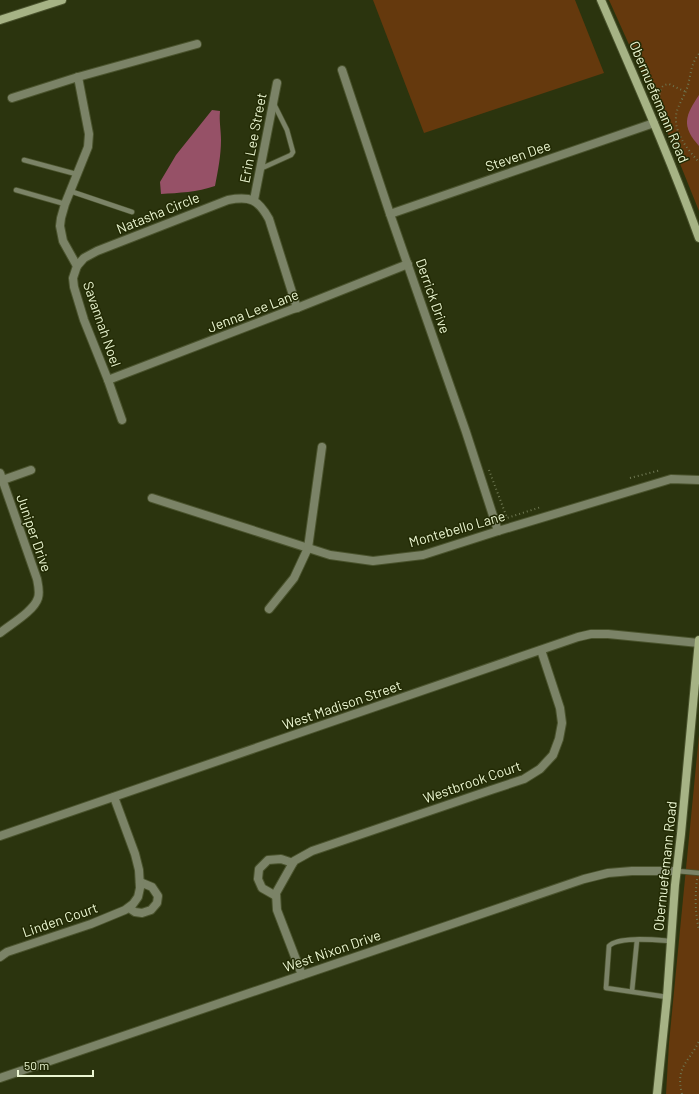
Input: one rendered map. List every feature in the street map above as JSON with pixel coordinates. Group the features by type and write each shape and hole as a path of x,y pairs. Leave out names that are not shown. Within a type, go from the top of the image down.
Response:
{"street":[{"path":"0,20 62,0"},
{"name":"Obernuefemann Road","path":"601,0 654,123 684,196 699,238"},
{"path":"12,98 78,77 197,44"},
{"name":"Derrick Drive","path":"342,70 390,214 466,432 498,531"},
{"name":"Savannah Noel","path":"78,77 89,134 88,147 65,204 60,226 63,241 77,266 73,278 74,287 84,320 122,420"},
{"name":"Erin Lee Street","path":"277,83 254,200 263,208 269,219 297,308"},
{"name":"Steven Dee","path":"390,214 654,123"},
{"name":"Natasha Circle","path":"77,266 84,258 97,251 228,200 241,198 254,200"},
{"name":"Jenna Lee Lane","path":"108,380 408,264"},
{"path":"269,609 294,578 308,548 322,447"},
{"path":"1,478 31,470"},
{"name":"Juniper Drive","path":"0,633 29,611 38,597 37,579 1,478"},
{"name":"Montebello Lane","path":"152,498 330,555 373,561 424,555 671,479 699,480"},
{"name":"West Madison Street","path":"0,836 578,637 591,634 608,634 699,641"},
{"name":"Obernuefemann Road","path":"658,1094 675,885 699,641"},
{"name":"Westbrook Court","path":"276,896 294,861 312,850 524,779 540,769 553,755 559,740 562,724 560,708 541,650"},
{"path":"114,797 135,854 139,870 140,888 138,897 129,908 135,912 151,910 157,903 158,896 152,887 140,882"},
{"path":"293,863 281,859 268,860 259,869 258,879 262,888 276,896 277,910 302,975"},
{"name":"West Nixon Drive","path":"0,1078 584,879 608,873 632,871 677,871"},
{"name":"Linden Court","path":"0,957 8,952 91,924 129,908"}],"lane":[{"path":"260,169 291,155 293,152 287,130 273,102"},
{"path":"24,160 76,174"},
{"path":"16,190 65,204"},
{"path":"70,191 132,212"},
{"path":"677,871 699,873"},
{"path":"667,997 606,988 609,946 613,943 624,940 670,941"},
{"path":"632,991 637,940"}],"path":[{"path":"699,54 692,64 688,87 677,110 676,118 680,138 686,148 699,162"},
{"path":"656,105 659,101 661,89 666,84 686,92"},
{"path":"490,470 508,518 540,507"},
{"path":"630,478 661,470"},
{"path":"699,873 696,889 695,915 699,930"},
{"path":"682,1094 679,1083 680,1074 684,1064 699,1041"}],"shaded area":[{"path":"373,0 575,0 604,73 424,133"},
{"path":"609,0 699,0 699,211 658,109"},
{"path":"699,95 699,146 689,133 687,121 688,115"},
{"path":"212,110 220,111 221,140 215,186 195,191 161,194 160,182 176,155"},
{"path":"699,735 699,1094 666,1094 669,1043"}]}
